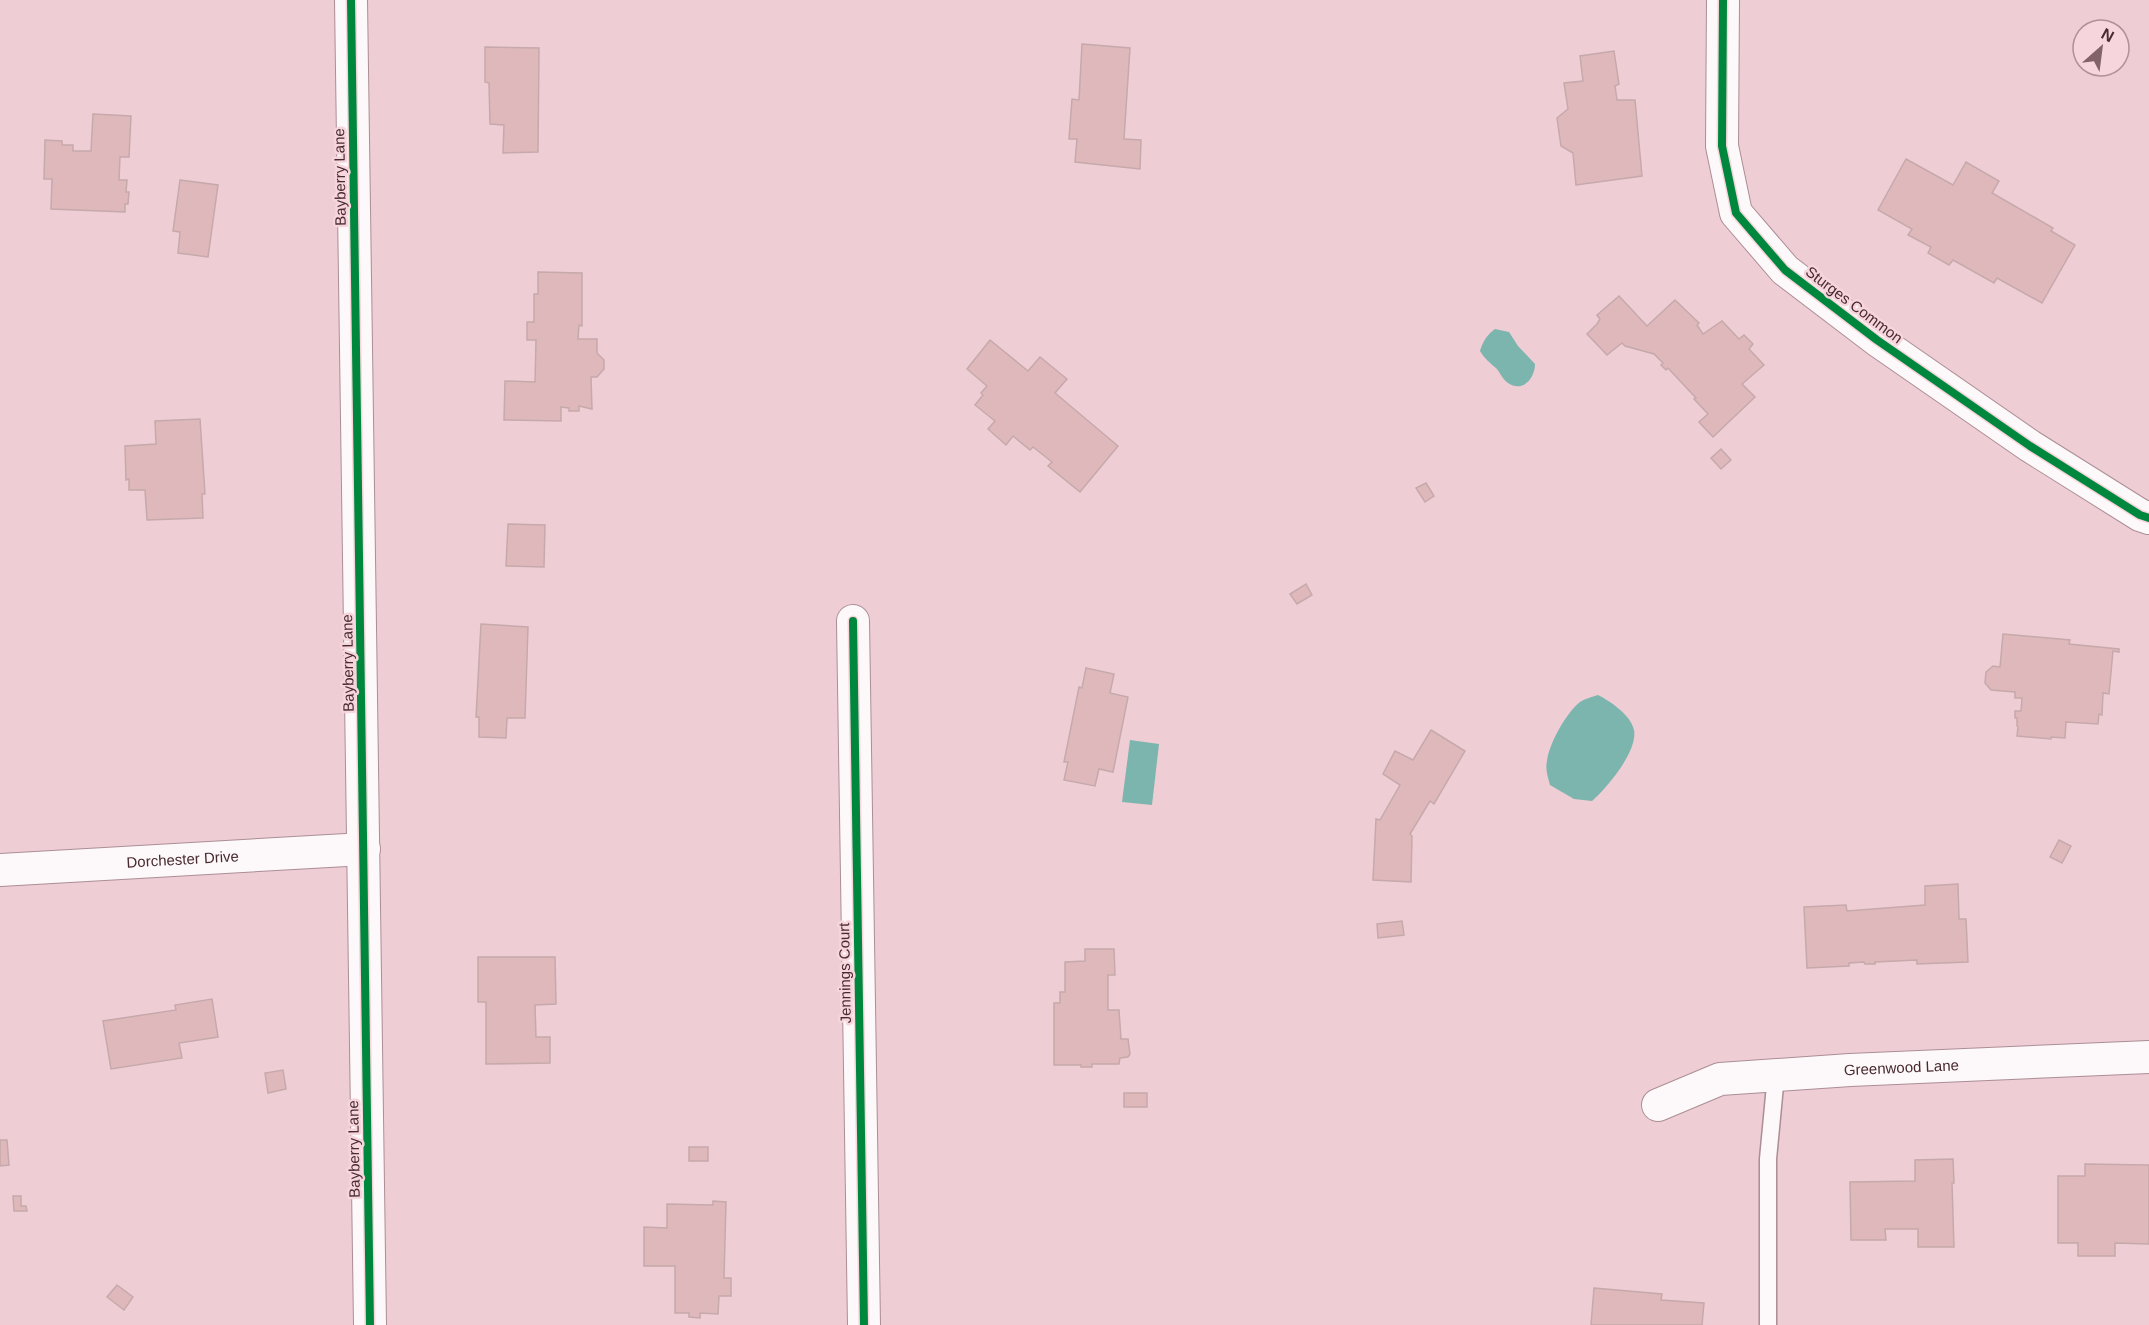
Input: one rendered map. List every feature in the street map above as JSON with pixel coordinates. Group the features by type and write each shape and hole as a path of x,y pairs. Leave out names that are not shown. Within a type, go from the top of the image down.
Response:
{"street":[{"name":"Bayberry Lane","path":"351,0 370,1325"},
{"name":"Sturges Common","path":"1723,0 1722,146 1736,213 1785,270 1877,340 2030,446 2140,515 2149,518"},
{"name":"Jennings Court","path":"853,621 864,1325"},
{"name":"Dorchester Drive","path":"0,870 364,849"},
{"name":"Greenwood Lane","path":"1658,1105 1720,1079 2149,1057"}],"lane":[{"path":"1768,1325 1768,1159 1776,1075"}],"shaded area":[{"path":"1495,329 1509,332 1518,346 1535,364 1533,374 1523,385 1513,386 1506,381 1480,351 1486,338"},
{"path":"1598,695 1614,705 1629,719 1634,730 1634,739 1620,768 1592,801 1574,799 1550,785 1546,767 1548,754 1569,713 1582,701"},
{"path":"1130,740 1159,744 1152,805 1122,802"}],"building":[{"path":"1082,44 1130,48 1124,139 1141,140 1140,169 1075,162 1077,139 1069,139 1072,99 1079,100"},
{"path":"485,47 539,48 538,152 503,153 504,125 490,124 489,83 485,82"},
{"path":"1614,51 1619,84 1615,86 1617,100 1635,100 1642,176 1576,185 1573,153 1561,146 1557,118 1568,109 1564,83 1583,81 1580,56"},
{"path":"93,114 131,116 129,157 120,157 119,180 127,180 126,192 129,192 125,212 51,209 52,179 44,179 45,140 62,141 62,145 73,145 73,151 91,151"},
{"path":"1906,159 1953,185 1966,162 1999,181 1992,193 2053,228 2051,231 2075,245 2042,303 1997,278 1994,283 1953,260 1949,265 1928,253 1931,247 1908,235 1912,229 1878,210"},
{"path":"180,180 218,185 208,257 178,253 180,232 173,231"},
{"path":"538,272 582,273 582,326 579,325 578,339 597,339 597,353 604,360 604,369 597,377 591,377 592,409 579,406 579,411 569,411 569,408 561,407 561,421 504,420 505,381 535,382 536,340 527,340 527,322 534,322 534,294 538,294"},
{"path":"1619,296 1647,326 1675,300 1699,323 1697,325 1703,334 1722,321 1739,339 1744,335 1753,344 1749,349 1764,365 1742,384 1755,397 1713,437 1699,422 1708,414 1668,368 1666,370 1661,365 1663,363 1654,354 1625,346 1622,343 1607,355 1587,334 1600,319 1597,315"},
{"path":"990,340 1028,371 1040,357 1067,379 1055,393 1118,446 1080,492 1048,466 1052,462 1033,447 1030,450 1013,436 1006,445 988,429 995,421 975,405 987,386 967,369"},
{"path":"200,419 205,494 202,494 203,518 147,520 145,490 129,490 129,479 126,480 125,446 156,444 155,421"},
{"path":"1721,449 1731,460 1721,469 1711,458"},
{"path":"1426,483 1434,496 1425,502 1416,488"},
{"path":"508,524 545,525 544,567 506,566"},
{"path":"1306,584 1312,595 1297,604 1290,594"},
{"path":"481,624 528,627 525,718 507,718 506,738 479,737 479,717 476,717"},
{"path":"2003,634 2070,640 2069,644 2119,649 2119,652 2113,651 2109,694 2103,693 2102,715 2099,714 2098,724 2066,722 2065,738 2017,736 2015,711 2021,711 2022,698 2015,698 2015,692 1991,690 1985,683 1986,672 1993,666 2000,667"},
{"path":"1086,668 1114,674 1110,693 1128,697 1113,772 1099,769 1095,786 1064,780 1068,762 1064,762 1079,687 1082,688"},
{"path":"1431,730 1465,751 1434,804 1430,801 1410,834 1412,836 1411,882 1373,880 1376,819 1380,820 1400,785 1383,774 1395,751 1413,760"},
{"path":"2059,840 2071,846 2062,863 2050,857"},
{"path":"1958,884 1959,919 1966,919 1968,962 1917,964 1917,960 1875,962 1875,964 1849,963 1849,966 1807,968 1804,907 1846,905 1847,911 1925,905 1925,886"},
{"path":"1402,921 1404,935 1378,938 1377,924"},
{"path":"1085,949 1114,949 1115,975 1108,975 1108,1010 1119,1010 1121,1039 1128,1039 1130,1054 1128,1057 1120,1058 1119,1064 1092,1064 1092,1067 1054,1065 1054,1003 1060,1003 1060,992 1065,992 1065,962 1085,961"},
{"path":"478,957 555,957 556,1004 535,1005 536,1037 550,1037 550,1063 486,1064 486,1002 478,1002"},
{"path":"212,999 218,1037 179,1043 182,1058 111,1069 103,1021 176,1010 175,1005"},
{"path":"283,1070 286,1089 268,1093 265,1073"},
{"path":"1124,1093 1147,1093 1147,1107 1124,1107"},
{"path":"0,1140 7,1140 9,1165 0,1166"},
{"path":"689,1147 708,1147 708,1161 689,1161"},
{"path":"1953,1159 1954,1247 1918,1247 1918,1229 1885,1229 1886,1240 1851,1240 1850,1182 1915,1181 1915,1160"},
{"path":"2085,1164 2149,1165 2149,1244 2115,1243 2115,1256 2078,1256 2078,1243 2058,1243 2058,1176 2085,1176"},
{"path":"13,1196 21,1196 21,1206 26,1206 27,1211 14,1211"},
{"path":"713,1201 726,1202 724,1278 731,1278 731,1296 719,1296 718,1314 700,1313 700,1318 689,1317 689,1313 675,1313 675,1266 644,1266 644,1227 667,1228 667,1204 713,1205"},
{"path":"117,1285 133,1297 124,1310 107,1297"},
{"path":"1594,1288 1662,1294 1661,1300 1704,1303 1702,1325 1591,1325"}],"cycle path":[{"path":"351,0 370,1325"},
{"path":"1723,0 1722,146 1736,213 1785,270 1877,340 2030,446 2140,515 2149,518"},
{"path":"853,621 864,1325"}]}
